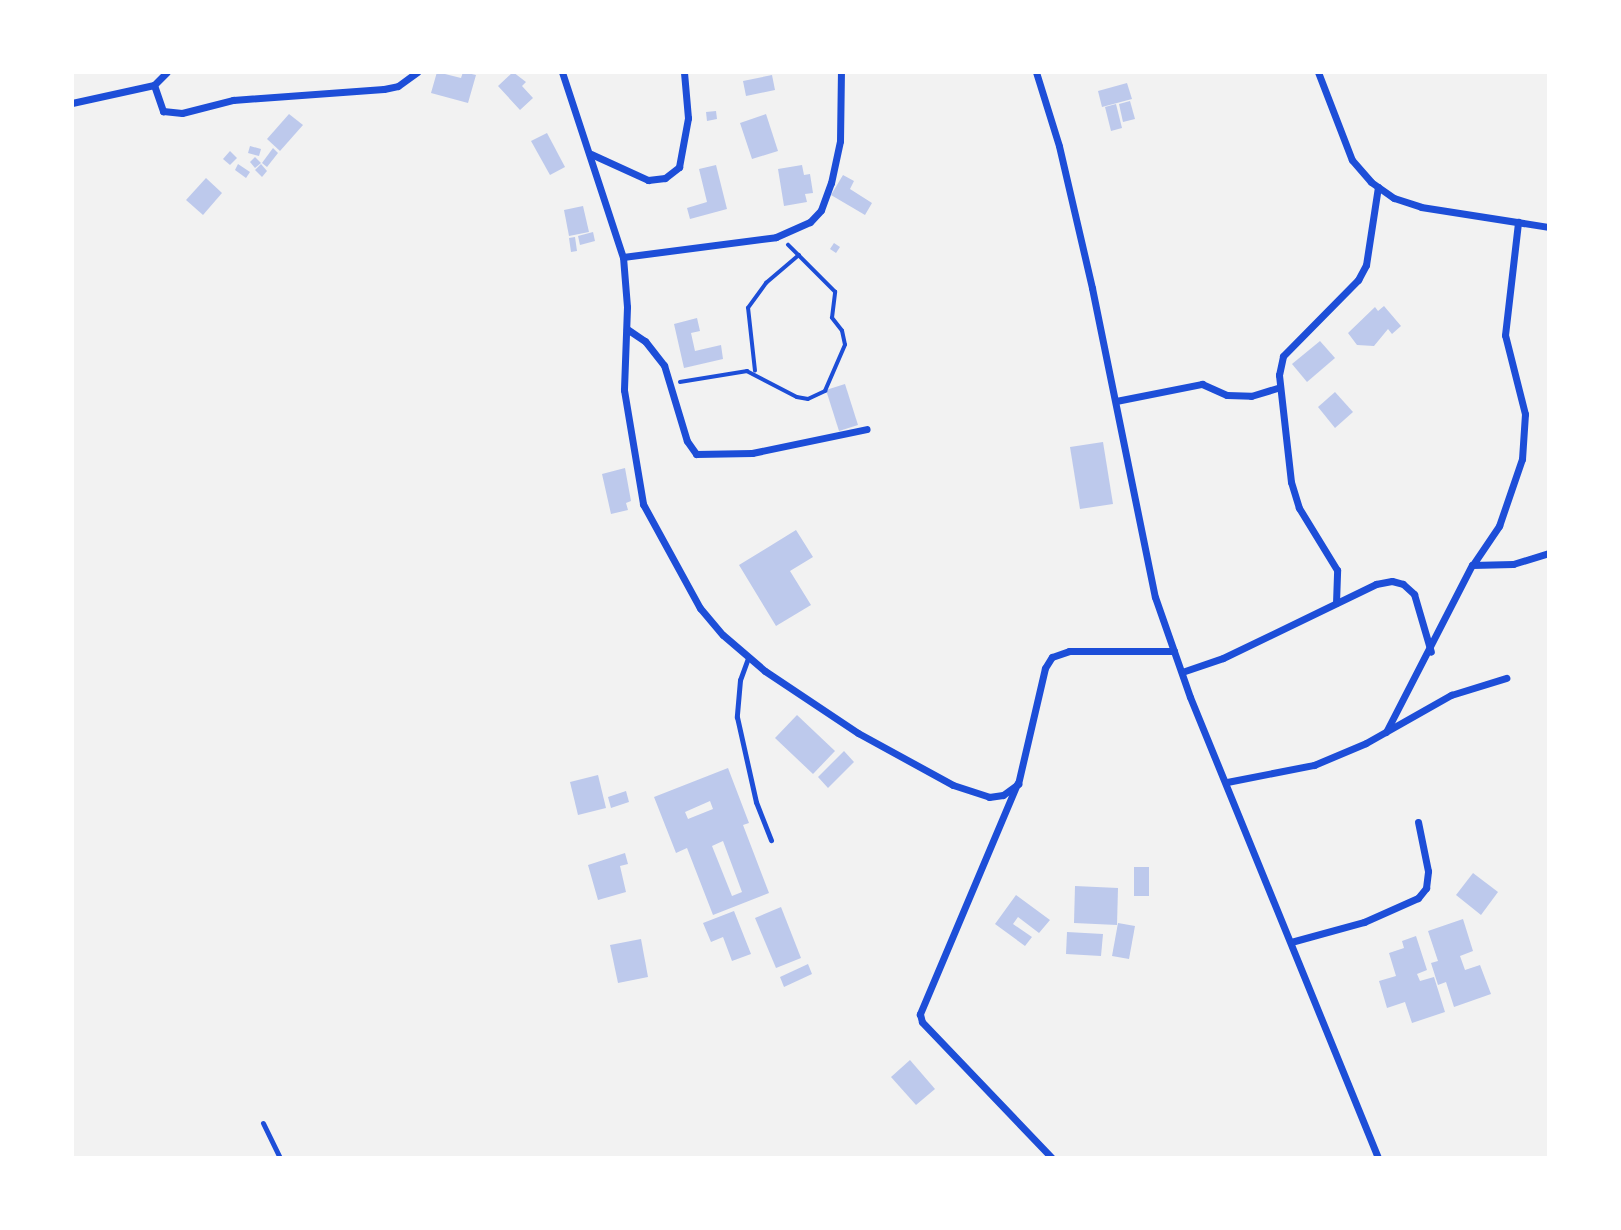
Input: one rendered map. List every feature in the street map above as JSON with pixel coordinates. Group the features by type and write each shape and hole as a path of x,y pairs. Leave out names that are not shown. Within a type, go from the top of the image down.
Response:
{"street":[{"path":"72,103 154,85 167,72"},
{"path":"154,85 163,111 182,113 233,100 384,89 398,86 417,72"},
{"path":"562,72 623,257 627,329 624,390 634,469 643,504 700,608 748,658 828,715 953,785 989,797 1003,795 1018,784"},
{"path":"591,154 648,180 665,178 679,167 688,118 684,72"},
{"path":"623,257 779,236 810,222 824,201 840,141 841,72"},
{"path":"1036,72 1059,146 1116,401 1155,597 1182,672 1378,1158"},
{"path":"1318,72 1352,160 1378,187 1394,198 1421,207 1549,227"},
{"path":"1336,603 1337,570 1299,508 1292,482 1280,387 1283,356 1359,280 1366,265 1378,187"},
{"path":"1386,733 1431,652 1474,563 1499,526 1522,459 1525,414 1505,335 1517,267 1518,222"},
{"path":"627,329 655,352 671,383 687,441 696,454 752,453 867,429"},
{"path":"1116,401 1202,384 1227,396 1251,396 1280,387"},
{"path":"1474,563 1513,564 1549,553"},
{"path":"1182,672 1223,658 1376,584 1403,583 1423,615 1431,652"},
{"path":"1052,1158 922,1022 920,1014 1018,784 1045,668 1052,657 1069,651 1174,651"},
{"path":"1227,782 1314,765 1386,733 1451,695 1506,678"},
{"path":"1291,942 1364,922 1418,898 1426,888 1428,871 1418,822"}],"lane":[{"path":"748,658 740,680 737,717 756,803 771,840"},
{"path":"263,1123 280,1158"}],"path":[{"path":"671,383 755,371 797,397 808,399 825,391 842,356 845,337 832,318 835,292 779,236"},
{"path":"755,371 748,308 766,283 799,256"}],"building":[{"path":"437,72 461,78 463,72 476,75 468,103 431,93"},
{"path":"513,72 526,82 522,86 533,98 520,110 498,86"},
{"path":"772,75 775,90 746,96 743,81"},
{"path":"1127,83 1132,99 1102,107 1098,91"},
{"path":"1130,101 1135,119 1123,122 1119,104"},
{"path":"1116,104 1122,128 1111,131 1105,107"},
{"path":"716,111 717,119 707,121 706,112"},
{"path":"289,114 303,125 280,151 267,139"},
{"path":"766,114 778,151 752,159 740,123"},
{"path":"547,133 565,167 550,175 531,141"},
{"path":"250,146 261,149 259,156 248,153"},
{"path":"273,148 278,153 267,167 262,163"},
{"path":"230,151 237,158 230,165 223,159"},
{"path":"255,157 261,163 255,168 250,162"},
{"path":"238,164 250,172 246,178 235,170"},
{"path":"261,164 267,171 262,177 255,170"},
{"path":"716,165 727,209 690,219 687,208 707,202 699,169"},
{"path":"802,165 804,175 810,174 813,193 805,194 807,202 784,206 778,169"},
{"path":"843,175 854,181 850,189 872,203 865,215 831,195"},
{"path":"206,178 222,193 203,215 186,200"},
{"path":"583,206 589,232 569,236 564,210"},
{"path":"593,232 595,241 580,245 578,236"},
{"path":"575,237 577,251 571,252 569,238"},
{"path":"834,243 840,247 836,253 830,249"},
{"path":"1384,306 1401,326 1392,334 1388,329 1374,346 1357,345 1348,333 1375,307 1378,311"},
{"path":"697,318 700,331 691,333 695,351 721,345 723,359 684,368 674,324"},
{"path":"1320,341 1335,358 1307,382 1292,364"},
{"path":"845,384 858,425 839,431 826,390"},
{"path":"1335,392 1353,412 1335,428 1318,407"},
{"path":"1103,442 1113,504 1080,509 1070,447"},
{"path":"625,468 631,501 626,503 628,510 611,514 602,474"},
{"path":"796,530 813,557 790,571 811,605 776,626 739,565"},
{"path":"797,715 835,751 813,774 775,738"},
{"path":"844,751 854,762 828,788 818,777"},
{"path":"728,768 749,823 743,825 769,893 713,915 687,848 676,853 654,797","holes":["710,801 713,809 688,819 685,812","723,841 742,892 732,896 712,846"]},
{"path":"598,775 606,808 578,815 570,782"},
{"path":"626,791 629,802 611,808 608,797"},
{"path":"625,853 628,864 620,866 626,892 598,900 588,865"},
{"path":"1134,867 1149,867 1149,896 1134,896"},
{"path":"1473,873 1498,892 1481,915 1456,895"},
{"path":"1075,886 1118,888 1117,925 1074,923"},
{"path":"1016,895 1050,920 1039,933 1018,917 1013,924 1032,937 1025,946 995,924"},
{"path":"781,907 801,958 776,968 755,918"},
{"path":"734,911 751,954 732,961 723,937 711,942 703,923"},
{"path":"1463,919 1473,951 1460,956 1465,970 1480,965 1491,994 1454,1007 1446,982 1438,985 1431,963 1438,961 1428,931"},
{"path":"1118,923 1135,926 1129,959 1112,956"},
{"path":"1067,932 1103,934 1101,956 1066,954"},
{"path":"1416,936 1427,970 1417,974 1420,981 1434,977 1445,1012 1412,1023 1405,1002 1387,1008 1379,981 1396,976 1389,953 1404,948 1402,941"},
{"path":"641,939 648,977 618,983 610,945"},
{"path":"808,964 812,974 784,987 780,977"},
{"path":"910,1060 935,1089 916,1105 891,1077"}]}
